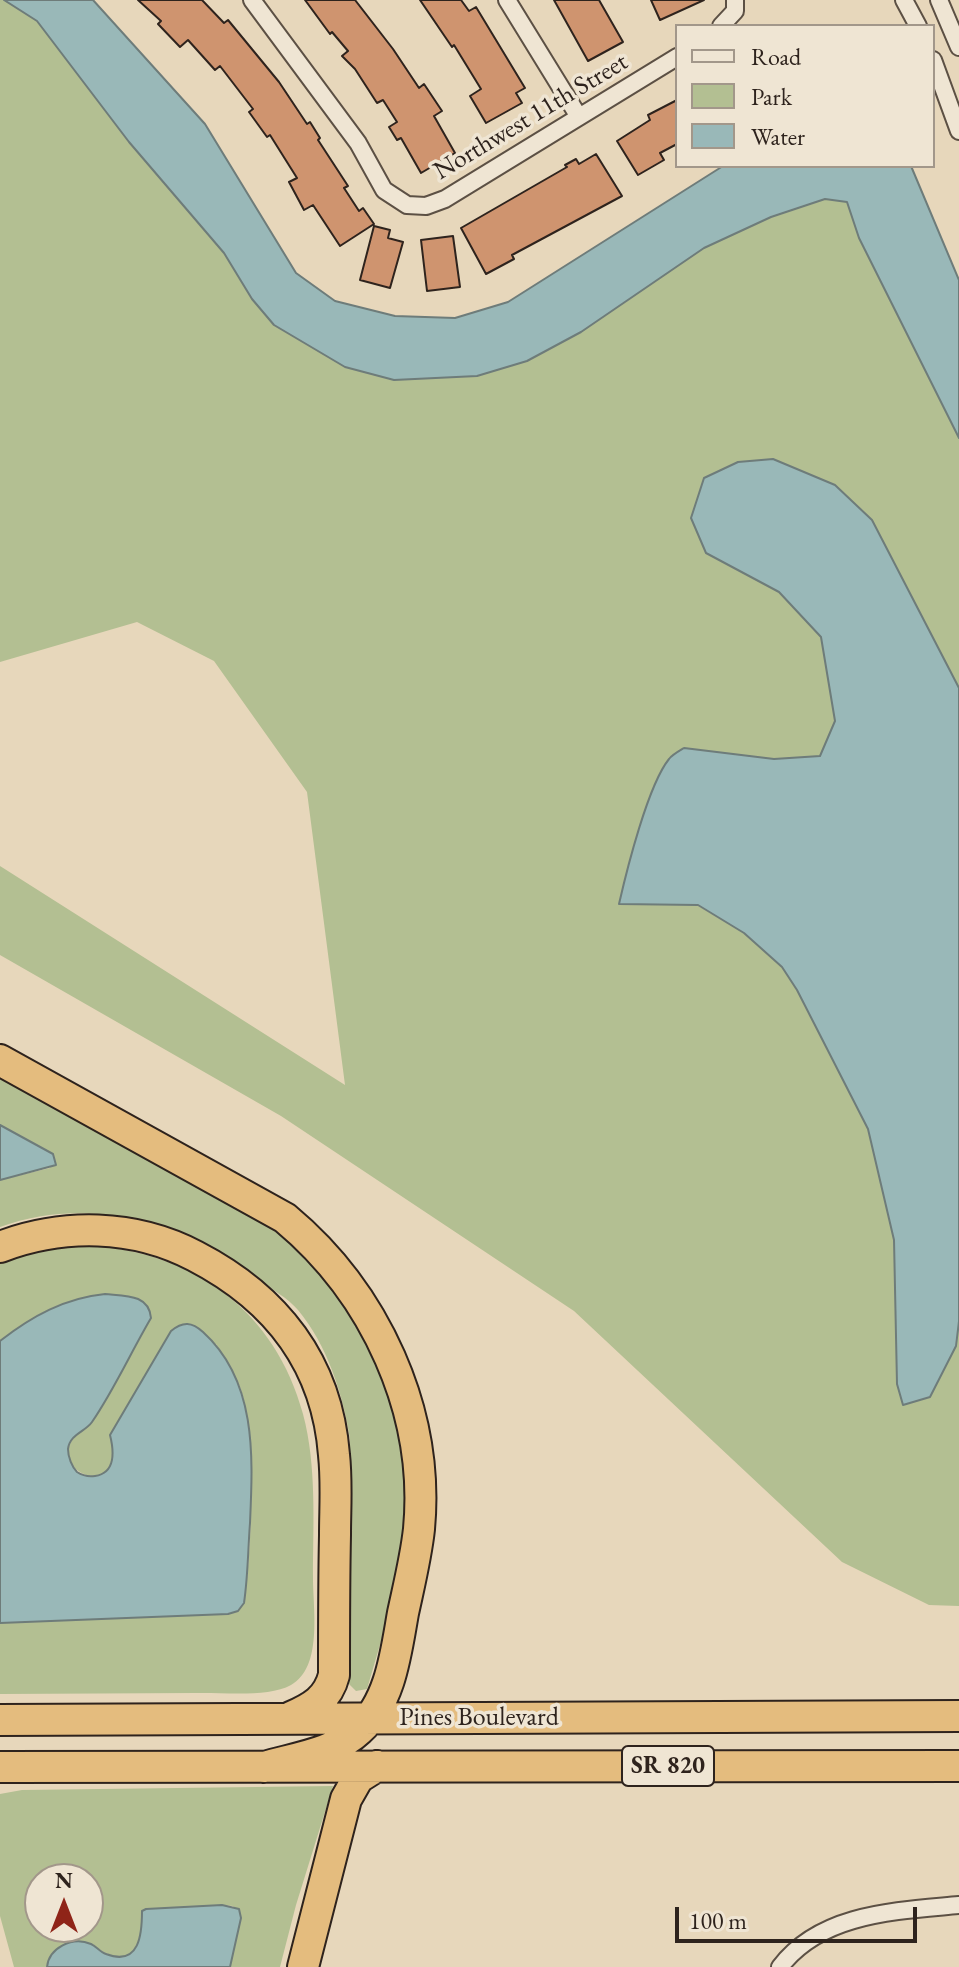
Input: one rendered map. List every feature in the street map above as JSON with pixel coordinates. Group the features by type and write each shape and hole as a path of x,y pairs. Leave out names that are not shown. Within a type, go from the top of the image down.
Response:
{"highway":[{"path":"0,1060 285,1218 326,1258 362,1305 396,1371 415,1439 420,1500 415,1555 390,1678 369,1719 354,1734 334,1746 264,1767"},
{"path":"0,1247 23,1239 75,1230 128,1233 157,1240 184,1250 229,1276 272,1311 297,1340 309,1361 327,1409 335,1458 334,1675 324,1697 311,1708 291,1717"},
{"name":"Pines Boulevard","path":"0,1720 959,1716"},
{"path":"303,1967 346,1799 358,1778 377,1766"},
{"name":"Pines Boulevard","path":"0,1767 959,1766"}],"street":[{"name":"Northwest 11th Street","path":"252,0 358,143 384,190 407,205 426,206 445,199 675,58"},
{"path":"507,0 579,117"},
{"path":"901,0 907,24"},
{"path":"901,0 917,24"},
{"path":"939,0 959,47"},
{"path":"950,0 959,18"},
{"path":"722,24 735,6"},
{"path":"935,62 959,54"},
{"path":"935,65 959,133"},
{"path":"935,87 959,133"},
{"path":"780,1966 798,1945 826,1929 863,1918 959,1905"}],"green space":[{"path":"0,0 37,21 129,142 224,253 252,299 274,324 345,367 394,380 476,376 527,361 581,332 704,248 771,217 826,199 847,202 859,238 959,438 959,688 872,520 706,553 779,592 821,637 835,721 820,756 774,759 684,748 620,904 697,905 744,933 782,967 797,990 868,1129 894,1240 897,1384 956,1346 959,1321 959,1606 929,1605 842,1562 574,1311 281,1116 0,955 0,866 345,1085 307,792 214,661 137,622 0,662"},
{"path":"0,1078 249,1214 307,1252 377,1350 408,1464 403,1566 367,1689 356,1691 349,1684 350,1439 338,1388 325,1354 308,1324 284,1298 230,1260 168,1230 136,1220 69,1213 0,1227 0,1180 50,1168 53,1154 0,1125"},
{"path":"91,1246 164,1260 226,1294 251,1318 273,1346 290,1378 303,1414 310,1454 314,1621 308,1665 301,1677 291,1685 270,1692 244,1694 0,1694 0,1623 228,1614 238,1611 244,1603 251,1525 249,1433 240,1387 216,1344 112,1446 110,1464 102,1474 91,1476 80,1472 71,1463 68,1452 73,1438 90,1425 135,1298 95,1297 63,1304 48,1310 0,1341 0,1264 40,1250"},
{"path":"333,1786 280,1967 230,1967 241,1918 233,1906 222,1905 146,1909 142,1912 141,1941 129,1955 110,1955 93,1944 47,1967 14,1967 0,1916 0,1794 22,1790"}],"water":[{"path":"4,0 93,0 205,124 296,273 335,301 395,316 455,318 508,302 720,168 912,168 959,280 959,438 859,238 847,202 825,199 771,217 704,248 581,332 527,361 477,376 394,380 345,367 274,325 252,299 224,253 129,142 37,21"},
{"path":"773,459 835,485 872,520 959,688 959,1321 956,1346 930,1397 903,1405 897,1384 894,1240 868,1129 797,990 782,967 744,933 698,905 619,904 646,807 661,771 672,756 684,748 774,759 820,756 835,721 821,637 779,592 706,553 691,518 704,478 738,462"},
{"path":"0,1125 53,1154 56,1165 0,1180"},
{"path":"105,1294 141,1300 146,1304 151,1318 100,1410 69,1444 72,1465 77,1472 86,1476 107,1471 113,1454 110,1435 171,1331 183,1324 203,1332 234,1373 248,1421 252,1472 244,1603 238,1611 228,1614 0,1623 0,1341 50,1310"},
{"path":"222,1905 239,1909 241,1918 230,1967 47,1967 52,1954 69,1943 88,1943 106,1954 126,1956 137,1946 142,1911"}],"building":[{"path":"138,0 202,0 224,23 228,20 279,82 307,124 310,122 348,186 344,188 359,211 363,208 374,224 340,246 313,205 304,210 289,182 297,178 270,135 267,137 249,112 253,109 220,66 215,70 188,40 180,47 158,24 161,21"},
{"path":"305,0 355,0 419,88 424,84 442,111 434,116 455,153 421,173 401,138 397,140 389,127 397,122 383,100 377,103 355,69 342,56 348,51 332,32 330,34"},
{"path":"420,0 461,0 469,11 476,7 525,88 516,93 522,103 486,123 470,96 481,89 454,45 452,47"},
{"path":"554,0 599,0 623,42 588,61"},
{"path":"651,0 704,0 660,20"},
{"path":"675,101 675,145 660,153 664,160 638,175 617,141 650,120 648,115"},
{"path":"596,154 622,196 512,255 514,259 486,274 461,228 567,167 565,165 576,159 579,164"},
{"path":"374,226 390,230 388,238 403,242 390,288 360,280"},
{"path":"453,236 460,287 427,291 421,240"}]}
